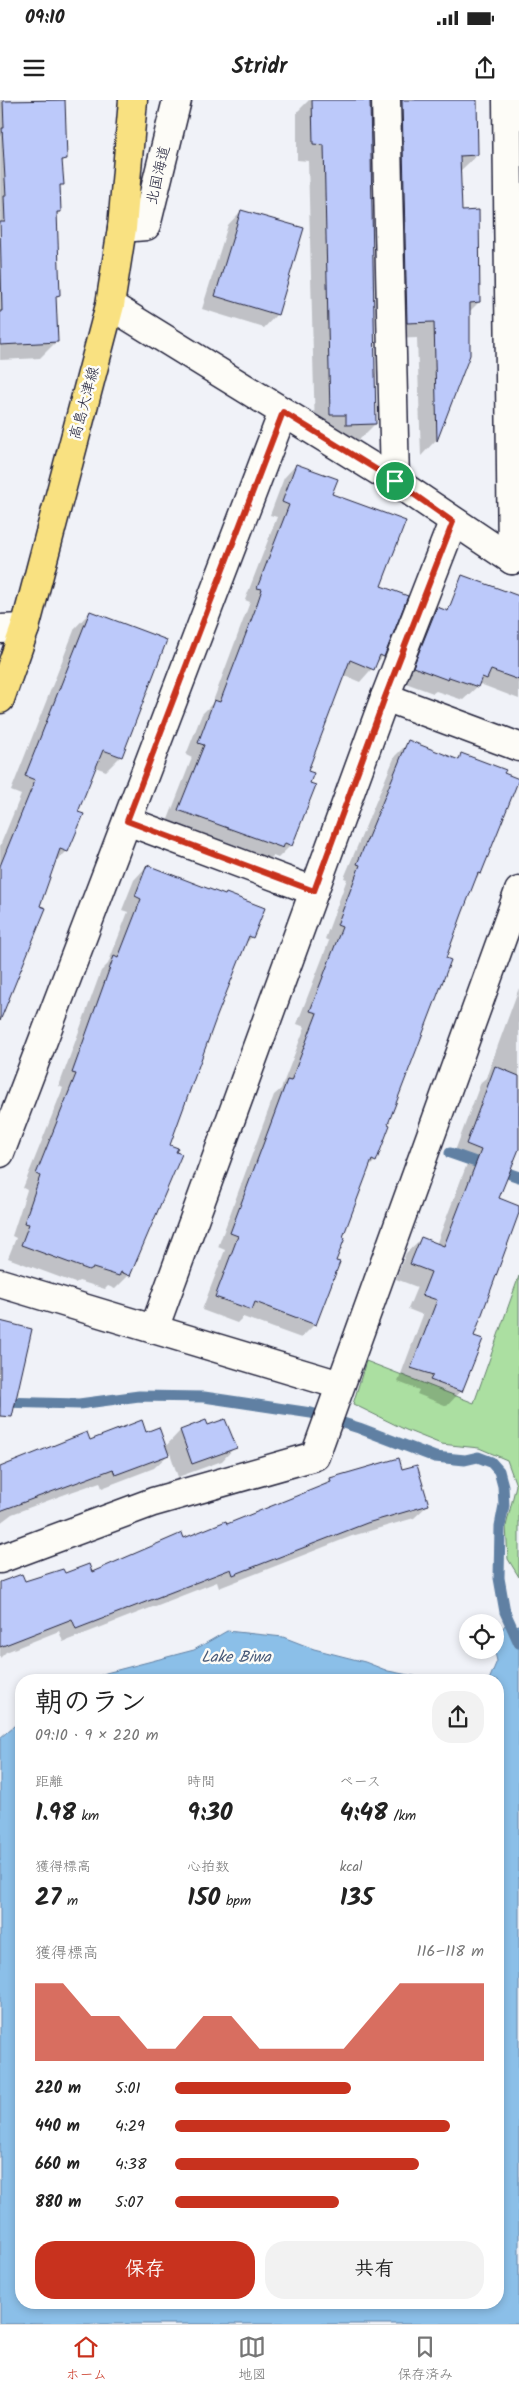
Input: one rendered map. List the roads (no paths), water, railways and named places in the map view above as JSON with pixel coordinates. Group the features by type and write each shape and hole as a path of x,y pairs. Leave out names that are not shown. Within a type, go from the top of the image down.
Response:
{"main road":[{"name":"高島大津線","path":"0,699 12,628 110,305 122,228 132,100"}],"street":[{"name":"北国海道","path":"122,228 146,226 177,100"},
{"path":"386,100 395,481"},
{"path":"110,305 395,481 453,522 512,560 507,100"},
{"path":"0,1153 283,412"},
{"path":"154,1329 385,697 453,522"},
{"path":"385,697 519,747"},
{"path":"127,821 314,891"},
{"path":"0,1559 153,1502 314,1456 519,892"},
{"path":"0,1282 154,1329 338,1390"}],"water":[{"path":"519,1625 519,2324 0,2324 0,1738 15,1725 15,2309 504,2309 504,1674 492,1674 497,1659 504,1659 504,1626"},
{"name":"Lake Biwa","path":"227,1631 283,1637 314,1649 403,1674 104,1674 194,1650"}],"waterway":[{"path":"450,1153 519,1177"},
{"path":"0,1402 79,1404 139,1396 204,1397 311,1413 359,1428 435,1457 465,1460 478,1457 491,1462 499,1471 503,1486 504,1505 500,1526 499,1578 505,1612 519,1643"}]}
